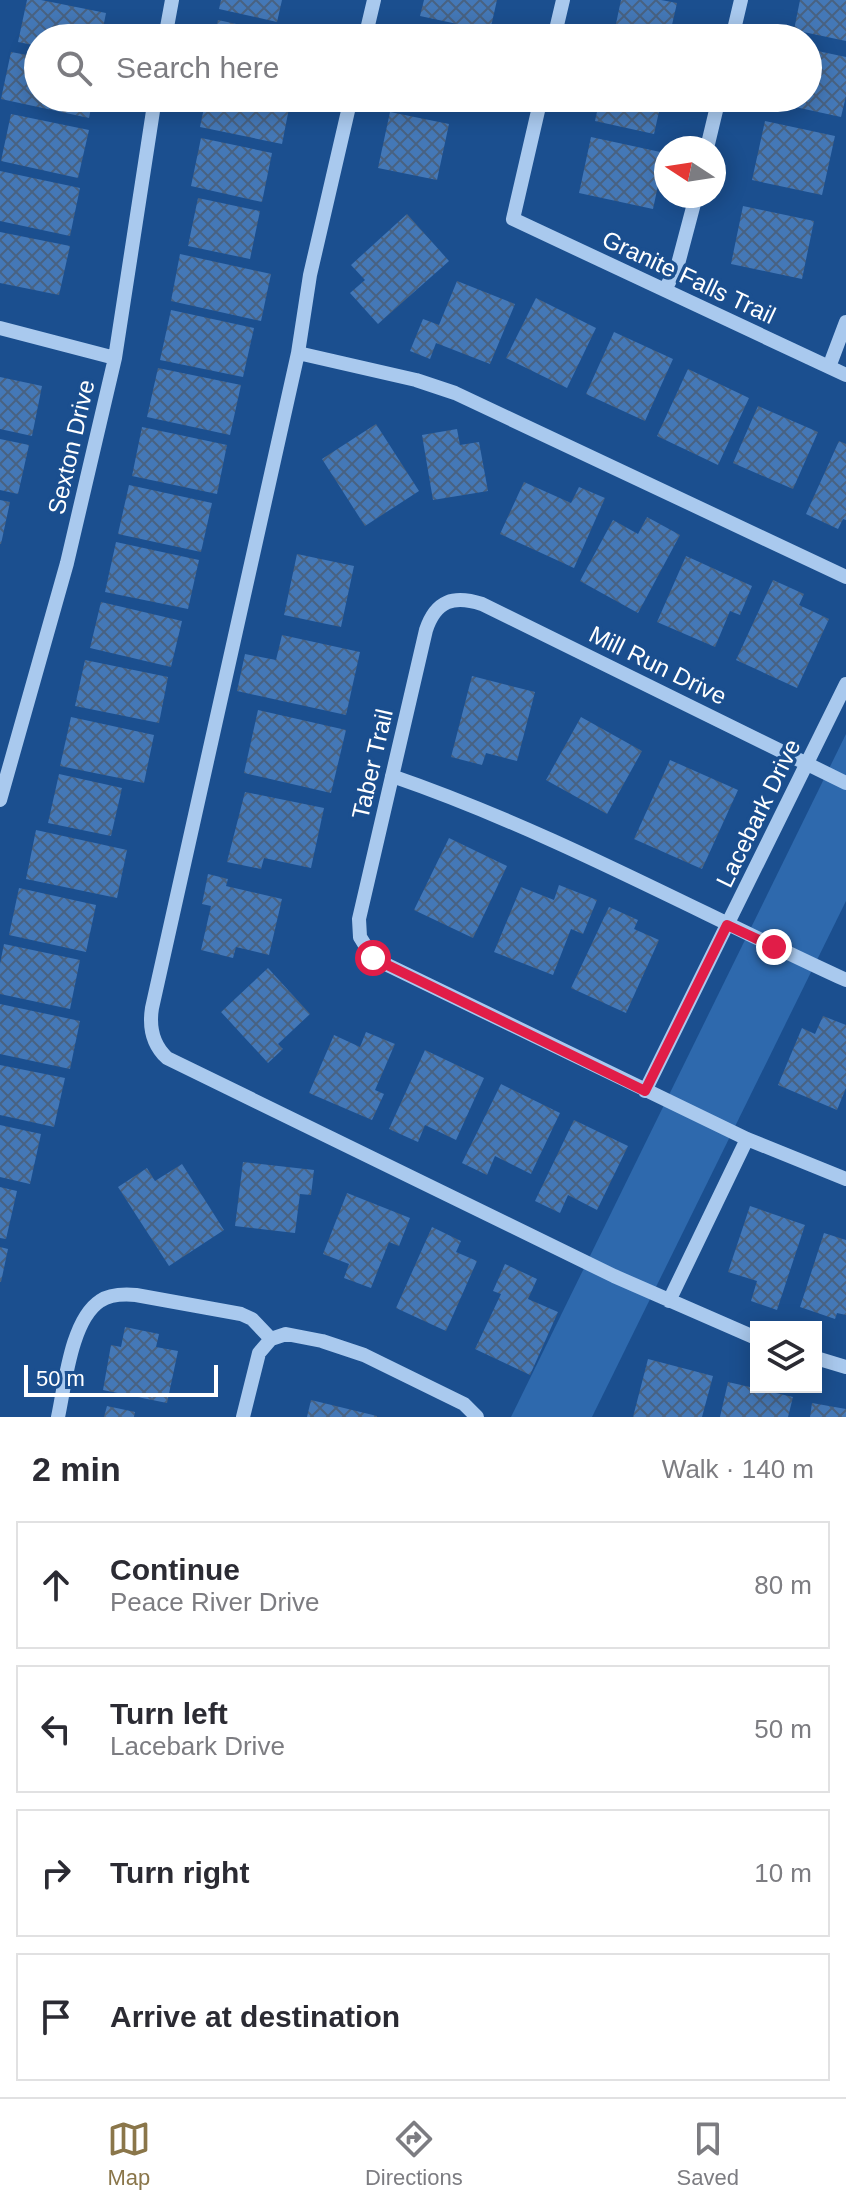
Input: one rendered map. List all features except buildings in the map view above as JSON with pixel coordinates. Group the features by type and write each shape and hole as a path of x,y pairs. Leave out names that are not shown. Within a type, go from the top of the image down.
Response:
{"street":[{"path":"168,24 172,0"},
{"path":"368,24 374,0"},
{"path":"557,24 563,0"},
{"path":"735,24 741,0"},
{"name":"Sexton Drive","path":"0,800 67,563 115,358 153,112"},
{"path":"348,112 310,275 298,353 152,1008 150,1023 154,1039 159,1051 167,1058 669,1301 750,1335"},
{"name":"Granite Falls Trail","path":"538,112 513,219 846,375"},
{"path":"710,136 716,112"},
{"path":"665,290 678,264 693,208"},
{"path":"829,367 846,322"},
{"path":"0,328 115,358"},
{"path":"298,353 416,380 455,393 846,577"},
{"name":"Mill Run Drive","path":"447,601 456,599 482,604 846,783"},
{"name":"Taber Trail","path":"447,601 429,619 426,630 359,919 363,945 373,958 645,1091"},
{"name":"Lacebark Drive","path":"645,1091 846,684"},
{"path":"392,776 541,834 846,980"},
{"path":"645,1091 747,1139 846,1179"},
{"path":"669,1301 747,1139"},
{"path":"58,1417 81,1323 101,1300 119,1294 136,1295 241,1314 252,1319 271,1339"},
{"path":"243,1417 259,1353 271,1339 286,1334 305,1336 364,1355 464,1404 477,1417"},
{"path":"822,1360 846,1367"}],"shaded area":[{"path":"846,734 846,901 592,1417 511,1417"}],"route":[{"path":"373,958 645,1091 727,925 774,947"}]}
